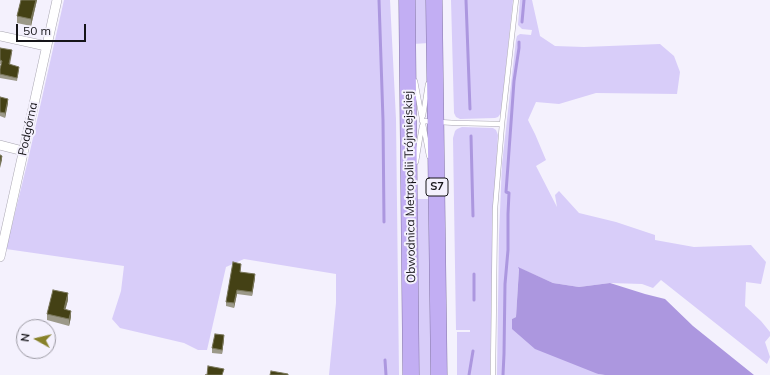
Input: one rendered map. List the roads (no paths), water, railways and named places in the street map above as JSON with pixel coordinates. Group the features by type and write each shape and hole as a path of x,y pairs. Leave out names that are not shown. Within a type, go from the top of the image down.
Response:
{"highway":[{"name":"Obwodnica Metropolii Trójmiejskiej","path":"407,0 411,375"},
{"name":"S7","path":"434,0 435,43 429,122 437,199 439,375"}],"street":[{"name":"Podgórna","path":"0,257 57,0"},
{"path":"0,36 46,46"},
{"path":"0,145 23,151"}],"lane":[{"path":"493,375 495,209 502,124 516,0"},
{"path":"408,43 429,122"},
{"path":"430,74 435,43"},
{"path":"410,199 429,122 428,82"},
{"path":"429,122 502,124"}],"waterway":[{"path":"379,0 383,120 384,222"},
{"path":"466,0 470,109"},
{"path":"522,22 524,0"},
{"path":"503,375 509,193 506,192 514,81 519,42"},
{"path":"471,136 473,216"},
{"path":"474,274 474,300"},
{"path":"469,375 473,351"},
{"path":"385,360 386,375"}]}
